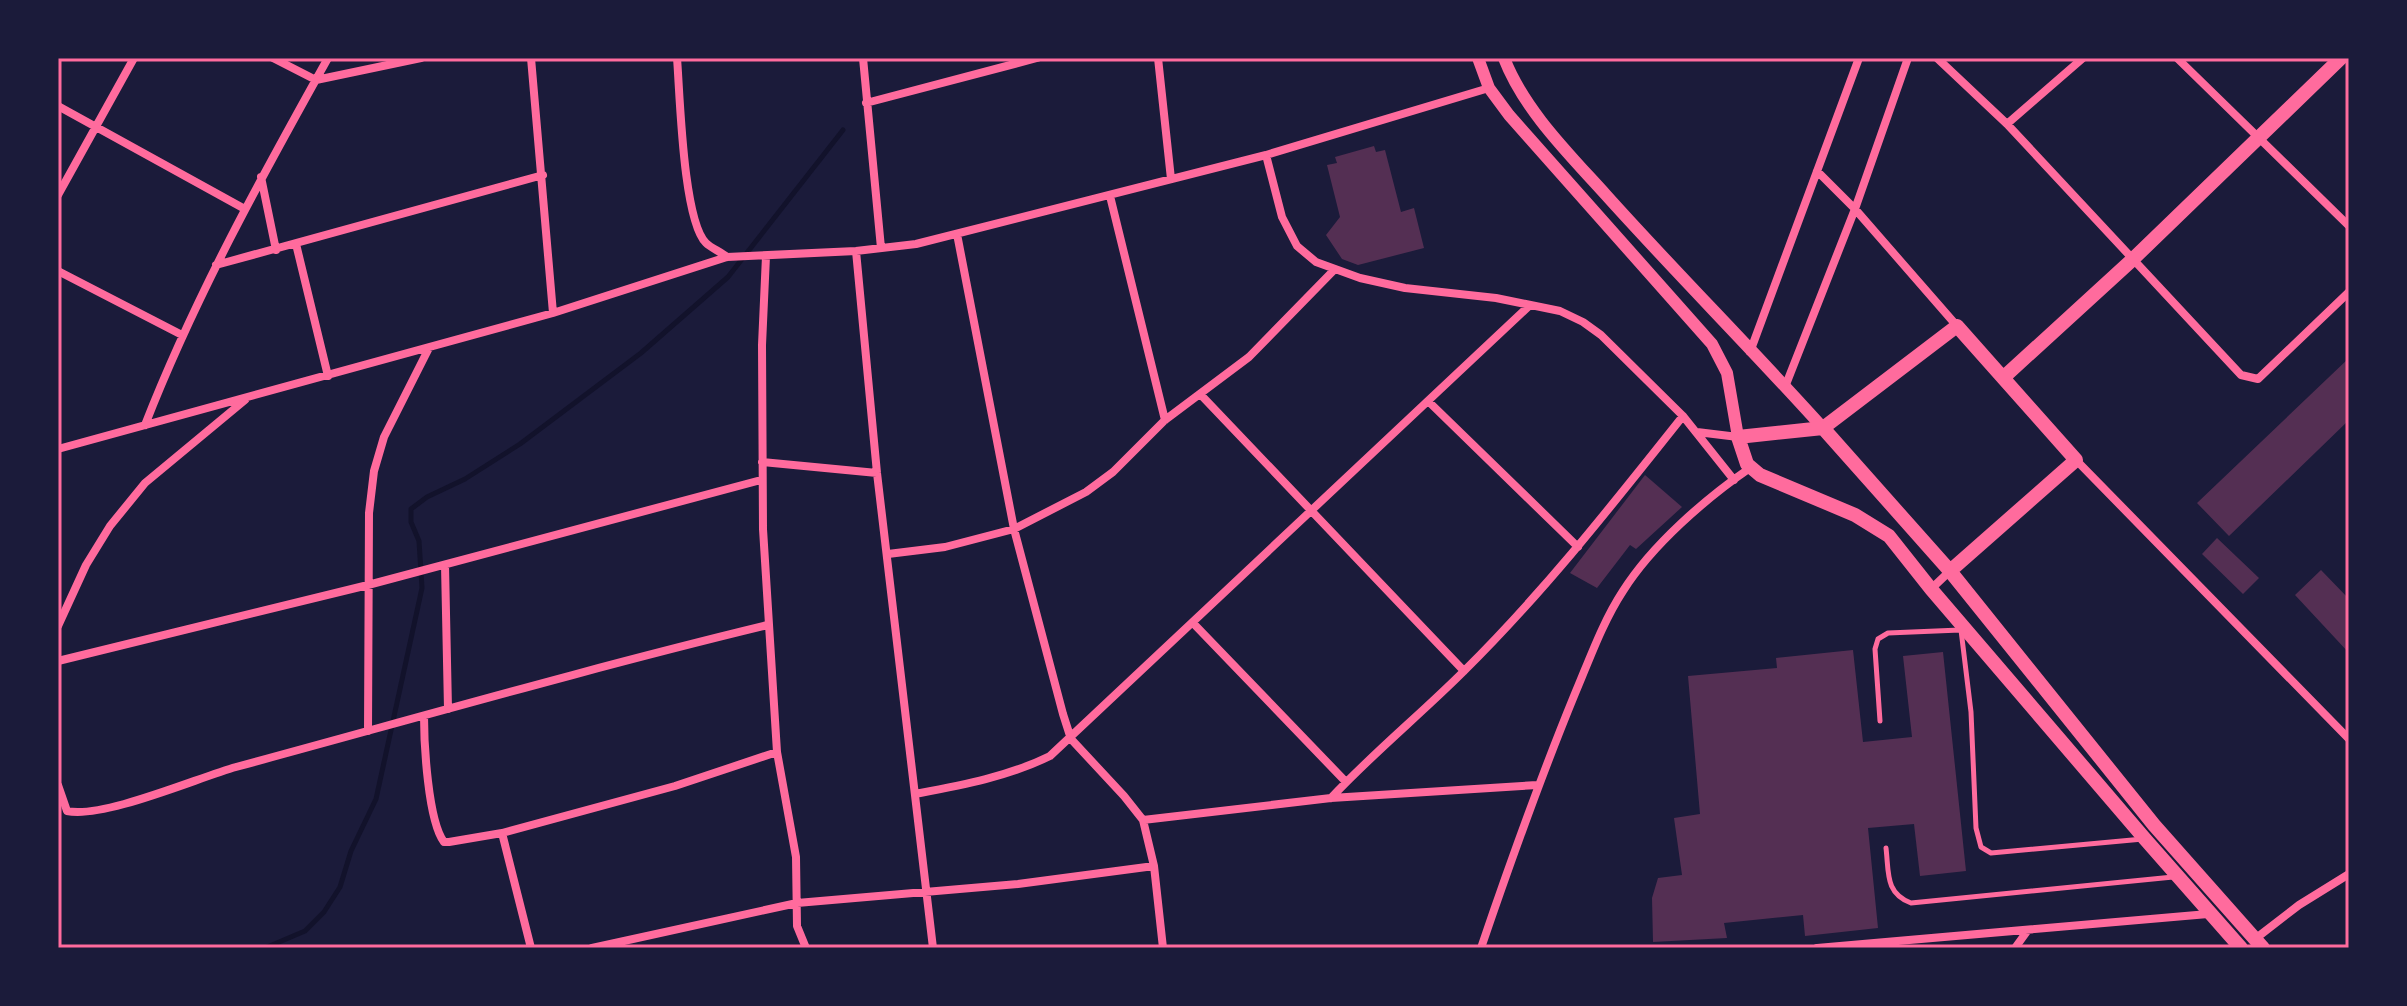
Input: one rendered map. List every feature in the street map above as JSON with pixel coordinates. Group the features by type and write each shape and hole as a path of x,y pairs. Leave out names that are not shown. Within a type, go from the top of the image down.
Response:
{"main road":[{"path":"2004,377 2132,260 2341,58"},
{"path":"1950,571 2076,460 1957,326 1823,428 1738,437 1741,453 1750,468 1790,490 1855,515 1889,536 1961,626 2208,914 2241,948"},
{"path":"1823,428 1950,571 2154,825 2259,944"}],"street":[{"path":"58,195 134,58"},
{"path":"273,58 316,80 421,58"},
{"path":"145,425 182,335 243,208 328,58"},
{"path":"531,58 553,313"},
{"path":"677,58 690,199 696,225 705,242 727,257"},
{"path":"863,58 881,248"},
{"path":"866,103 1003,62 1037,58"},
{"path":"1158,58 1171,179"},
{"path":"1478,58 1489,88 1519,127 1698,328 1721,358 1731,389 1738,437 1696,432"},
{"path":"1504,58 1524,96 1562,145 1823,428"},
{"path":"1750,352 1859,58"},
{"path":"1785,387 1855,209 1908,58"},
{"path":"1937,58 2007,124 2241,375 2258,379 2349,292"},
{"path":"2007,124 2083,58"},
{"path":"2177,58 2349,226"},
{"path":"60,446 553,313 727,257 856,251 916,244 1266,155 1489,88"},
{"path":"58,106 243,208"},
{"path":"1266,155 1282,217 1297,246 1316,262 1334,270 1405,288 1496,298 1560,311 1592,328 1683,416 1734,480"},
{"path":"1817,171 1855,209 1957,326"},
{"path":"216,265 543,175"},
{"path":"261,176 276,250"},
{"path":"1110,196 1165,420"},
{"path":"1623,245 1639,231"},
{"path":"957,234 1014,529 1071,739 1143,820 1154,866 1163,948"},
{"path":"296,244 328,376"},
{"path":"856,251 877,473 933,948"},
{"path":"766,256 761,480 768,625 777,752 796,857 797,926 806,948"},
{"path":"888,554 945,547 1014,529 1086,492 1113,472 1165,420 1249,357 1334,270"},
{"path":"58,271 182,335"},
{"path":"915,794 1021,771 1050,756 1530,305"},
{"path":"368,731 369,513 374,471 384,437 429,348"},
{"path":"1201,395 1464,671"},
{"path":"58,626 86,565 110,526 145,483 248,397"},
{"path":"1428,401 1578,547"},
{"path":"1331,798 1464,671 1578,547 1683,416"},
{"path":"2076,460 2348,736"},
{"path":"762,462 877,473"},
{"path":"1481,948 1537,785 1605,621 1642,565 1686,520 1750,468"},
{"path":"58,661 368,585 761,480"},
{"path":"445,565 448,709"},
{"path":"1931,589 1950,571"},
{"path":"1193,623 1346,782"},
{"path":"58,785 67,811 78,813 114,806 368,731 768,625"},
{"path":"424,716 426,765 440,837 444,842 502,833 675,786 777,752"},
{"path":"1143,820 1331,798 1537,785"},
{"path":"502,833 531,948"},
{"path":"592,948 797,903 1018,884 1154,866"},
{"path":"2259,944 2299,905 2349,874"},
{"path":"1817,948 1875,946 2208,914"},
{"path":"2015,948 2028,930"}],"lane":[{"path":"1880,721 1875,649 1878,639 1888,633 1961,626 1971,712 1976,828 1981,847 1991,853 2145,839"},
{"path":"1886,848 1890,886 1897,898 1911,903 2178,877"}],"building":[{"path":"1374,146 1376,152 1385,150 1401,212 1414,208 1424,248 1358,265 1342,259 1326,235 1340,217 1327,165 1337,163 1335,157"},
{"path":"2349,358 2349,420 2229,536 2197,503"},
{"path":"1645,475 1682,507 1636,549 1630,545 1597,588 1570,573"},
{"path":"2217,538 2259,578 2243,594 2202,554"},
{"path":"2321,570 2349,599 2349,653 2295,595"},
{"path":"1853,650 1863,742 1912,737 1903,656 1943,652 1966,871 1920,876 1914,824 1868,828 1878,928 1805,936 1803,915 1724,923 1727,938 1653,942 1652,898 1658,878 1682,875 1674,818 1700,814 1688,676 1777,668 1776,658"}],"waterway":[{"path":"265,948 305,931 324,912 340,887 351,851 376,799 422,588 419,541 411,522 411,509 520,444 641,353 728,277 843,130"}]}
